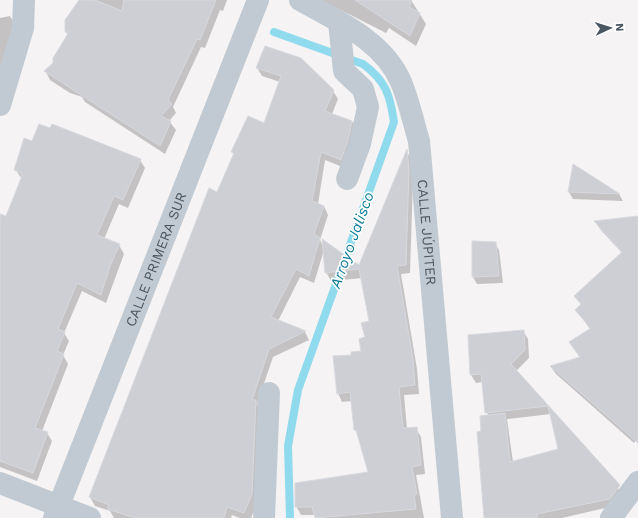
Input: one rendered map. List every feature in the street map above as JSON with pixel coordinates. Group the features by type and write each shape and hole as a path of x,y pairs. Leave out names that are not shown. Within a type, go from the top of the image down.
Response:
{"street":[{"path":"0,105 23,28 24,0"},
{"name":"CALLE PRIMERA SUR","path":"57,512 258,0"},
{"name":"CALLE JÚPITER","path":"300,0 340,32 372,44 388,60 400,81 419,141 452,518"},
{"path":"340,32 344,71 363,89 368,107 360,144 347,179"},
{"path":"264,518 269,393"},
{"path":"611,518 638,482"},
{"path":"0,483 57,512 90,518"}],"building":[{"path":"79,0 95,0 122,11 124,0 216,0 200,40 197,39 168,100 172,104 161,116 171,121 160,146 44,71 53,63 53,58 69,32 65,32 65,20"},
{"path":"355,0 412,0 409,7 420,13 410,36"},
{"path":"265,46 301,58 334,90 325,111 352,121 348,140 341,160 321,152 312,201 324,206 314,234 320,238 309,276 296,269 271,317 306,331 269,349 252,400 256,400 252,494 244,513 227,507 224,518 135,518 107,509 109,505 89,497 209,188 217,192 234,153 231,152 248,116 264,123 281,76 256,68"},
{"path":"39,124 50,128 52,124 141,159 123,200 114,196 97,235 120,244 110,266 101,295 77,283 58,329 65,332 57,351 64,354 35,428 48,432 33,473 0,461 0,214 6,216 22,176 21,173 14,170 24,138 32,141"},
{"path":"407,149 409,170 406,265 397,266 413,359 415,385 399,387 403,428 417,427 421,465 412,467 417,494 414,495 416,509 315,518 312,507 295,507 295,483 368,472 356,430 354,430 350,392 337,394 333,356 351,355 351,352 361,351 359,339 365,337 361,323 369,321 359,269 325,273 322,239 359,265"},
{"path":"573,164 620,194 568,192"},
{"path":"638,216 638,443 550,366 580,357 569,342 591,328 575,310 581,304 574,296 622,252 594,221"},
{"path":"472,241 496,242 499,276 472,277"},
{"path":"524,330 525,350 511,364 620,485 610,499 537,514 537,518 484,518 477,432 481,431 480,416 505,413 510,462 558,449 548,406 485,413 481,374 470,375 468,335"}],"waterway":[{"name":"Arroyo Jalisco","path":"274,32 363,64 377,76 386,89 391,104 394,122 298,390 288,446 290,518"}]}
